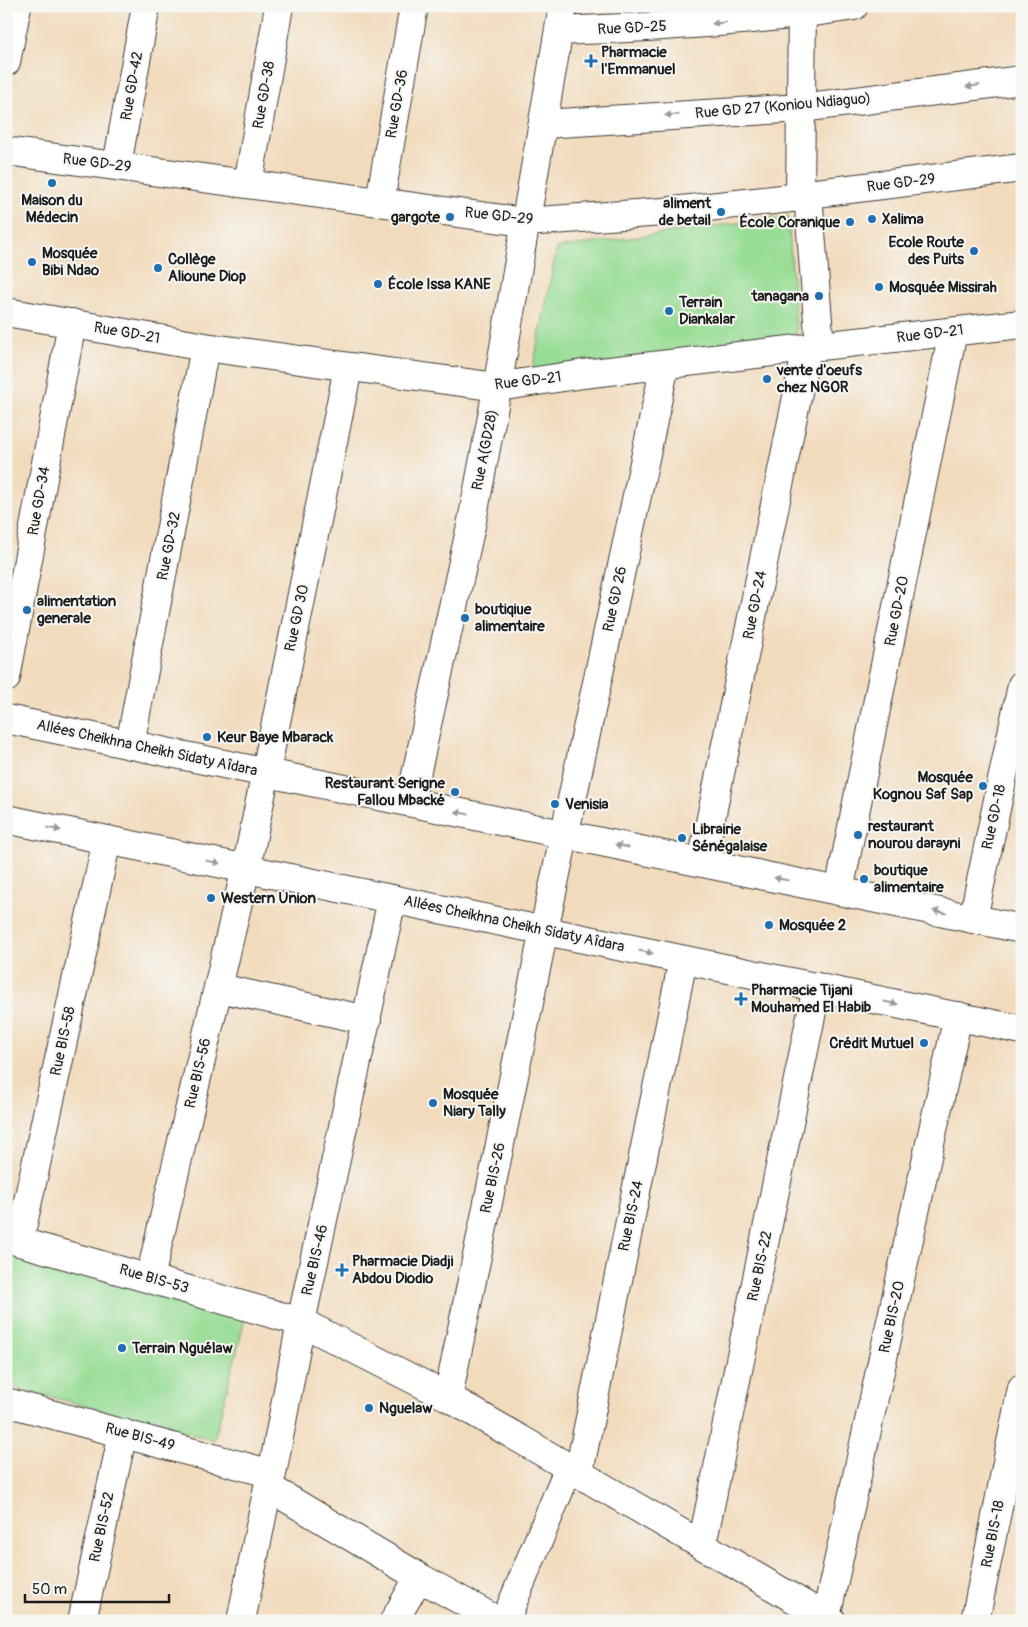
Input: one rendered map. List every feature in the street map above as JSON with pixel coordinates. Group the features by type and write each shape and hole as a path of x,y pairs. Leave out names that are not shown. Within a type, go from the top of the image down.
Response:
{"street":[{"path":"6,62 17,6"},
{"name":"Rue GD-42","path":"117,165 146,6"},
{"name":"Rue GD-38","path":"248,184 279,6"},
{"name":"Rue GD-36","path":"380,201 414,6"},
{"name":"Rue GD-25","path":"561,18 706,24 802,10 854,6"},
{"name":"Rue GD-24","path":"702,862 813,347 801,108 802,10"},
{"name":"Rue A(GD28)","path":"410,802 472,521 544,124 561,18"},
{"name":"Rue GD 27 (Koniou Ndiaguo)","path":"544,124 801,108 1022,80"},
{"name":"Rue GD-29","path":"6,151 525,222 664,212 1022,168"},
{"name":"Rue GD-21","path":"6,312 205,347 497,388 583,374 1022,324"},
{"name":"Rue GD-34","path":"6,678 72,323"},
{"name":"Rue GD-20","path":"839,891 953,332"},
{"name":"Rue GD-32","path":"130,745 205,347"},
{"name":"Rue GD 26","path":"546,922 665,365"},
{"name":"Rue GD 30","path":"247,862 348,368"},
{"name":"Rue GD-18","path":"973,919 1022,685"},
{"name":"Allées Cheikhna Cheikh Sidaty Aîdara","path":"6,719 130,745 264,778 410,802 564,841 702,862 1022,929"},
{"name":"Allées Cheikhna Cheikh Sidaty Aîdara","path":"6,819 106,840 247,862 392,899 546,922 683,960 1022,1030"},
{"name":"Rue BIS-58","path":"13,1240 106,840"},
{"name":"Rue BIS-56","path":"150,1278 247,862"},
{"name":"Rue BIS-46","path":"241,1621 301,1322 392,899"},
{"name":"Rue BIS-26","path":"448,1397 546,922"},
{"name":"Rue BIS-24","path":"505,1621 574,1470 683,960"},
{"name":"Rue BIS-22","path":"702,1545 818,987"},
{"path":"219,988 367,1020"},
{"name":"Rue BIS-20","path":"829,1619 958,1016"},
{"name":"Rue BIS-53","path":"13,1240 301,1322 448,1397 829,1619"},
{"name":"Rue BIS-18","path":"975,1621 1022,1388"},
{"name":"Rue BIS-49","path":"6,1402 122,1433 270,1480 419,1577 498,1621"},
{"name":"Rue BIS-52","path":"82,1621 122,1433"},
{"path":"394,1621 419,1577"}],"green space":[{"name":"Terrain Diankalar","path":"788,216 797,342 532,372 557,248"},
{"name":"Terrain Nguélaw","path":"6,1251 247,1311 214,1440 6,1385"}],"place":[{"name":"Pharmacie l'Emmanuel","path":"591,61"},
{"name":"Maison du Médecin","path":"52,183"},
{"name":"aliment de betail","path":"721,212"},
{"name":"gargote","path":"450,217"},
{"name":"Xalima","path":"872,219"},
{"name":"École Coranique","path":"850,222"},
{"name":"Ecole Route des Puits","path":"974,251"},
{"name":"Mosquée Bibi Ndao","path":"32,262"},
{"name":"Collège Alioune Diop","path":"158,268"},
{"name":"École Issa KANE","path":"378,284"},
{"name":"Mosquée Missirah","path":"879,287"},
{"name":"tanagana","path":"819,296"},
{"name":"Terrain Diankalar","path":"669,311"},
{"name":"vente d'oeufs chez NGOR","path":"767,379"},
{"name":"alimentation generale","path":"27,610"},
{"name":"boutiqiue alimentaire","path":"465,618"},
{"name":"Keur Baye Mbarack","path":"207,737"},
{"name":"Mosquée Kognou Saf Sap","path":"983,786"},
{"name":"Restaurant Serigne Fallou Mbacké","path":"455,792"},
{"name":"Venisia","path":"555,804"},
{"name":"restaurant nourou darayni","path":"858,835"},
{"name":"Librairie Sénégalaise","path":"682,838"},
{"name":"boutique alimentaire","path":"864,879"},
{"name":"Western Union","path":"211,898"},
{"name":"Mosquée 2","path":"769,925"},
{"name":"Pharmacie Tijani Mouhamed El Habib","path":"741,999"},
{"name":"Crédit Mutuel","path":"924,1043"},
{"name":"Mosquée Niary Tally","path":"433,1103"},
{"name":"Pharmacie Diadji Abdou Diodio","path":"342,1270"},
{"name":"Terrain Nguélaw","path":"122,1348"},
{"name":"Nguelaw","path":"369,1408"}]}
